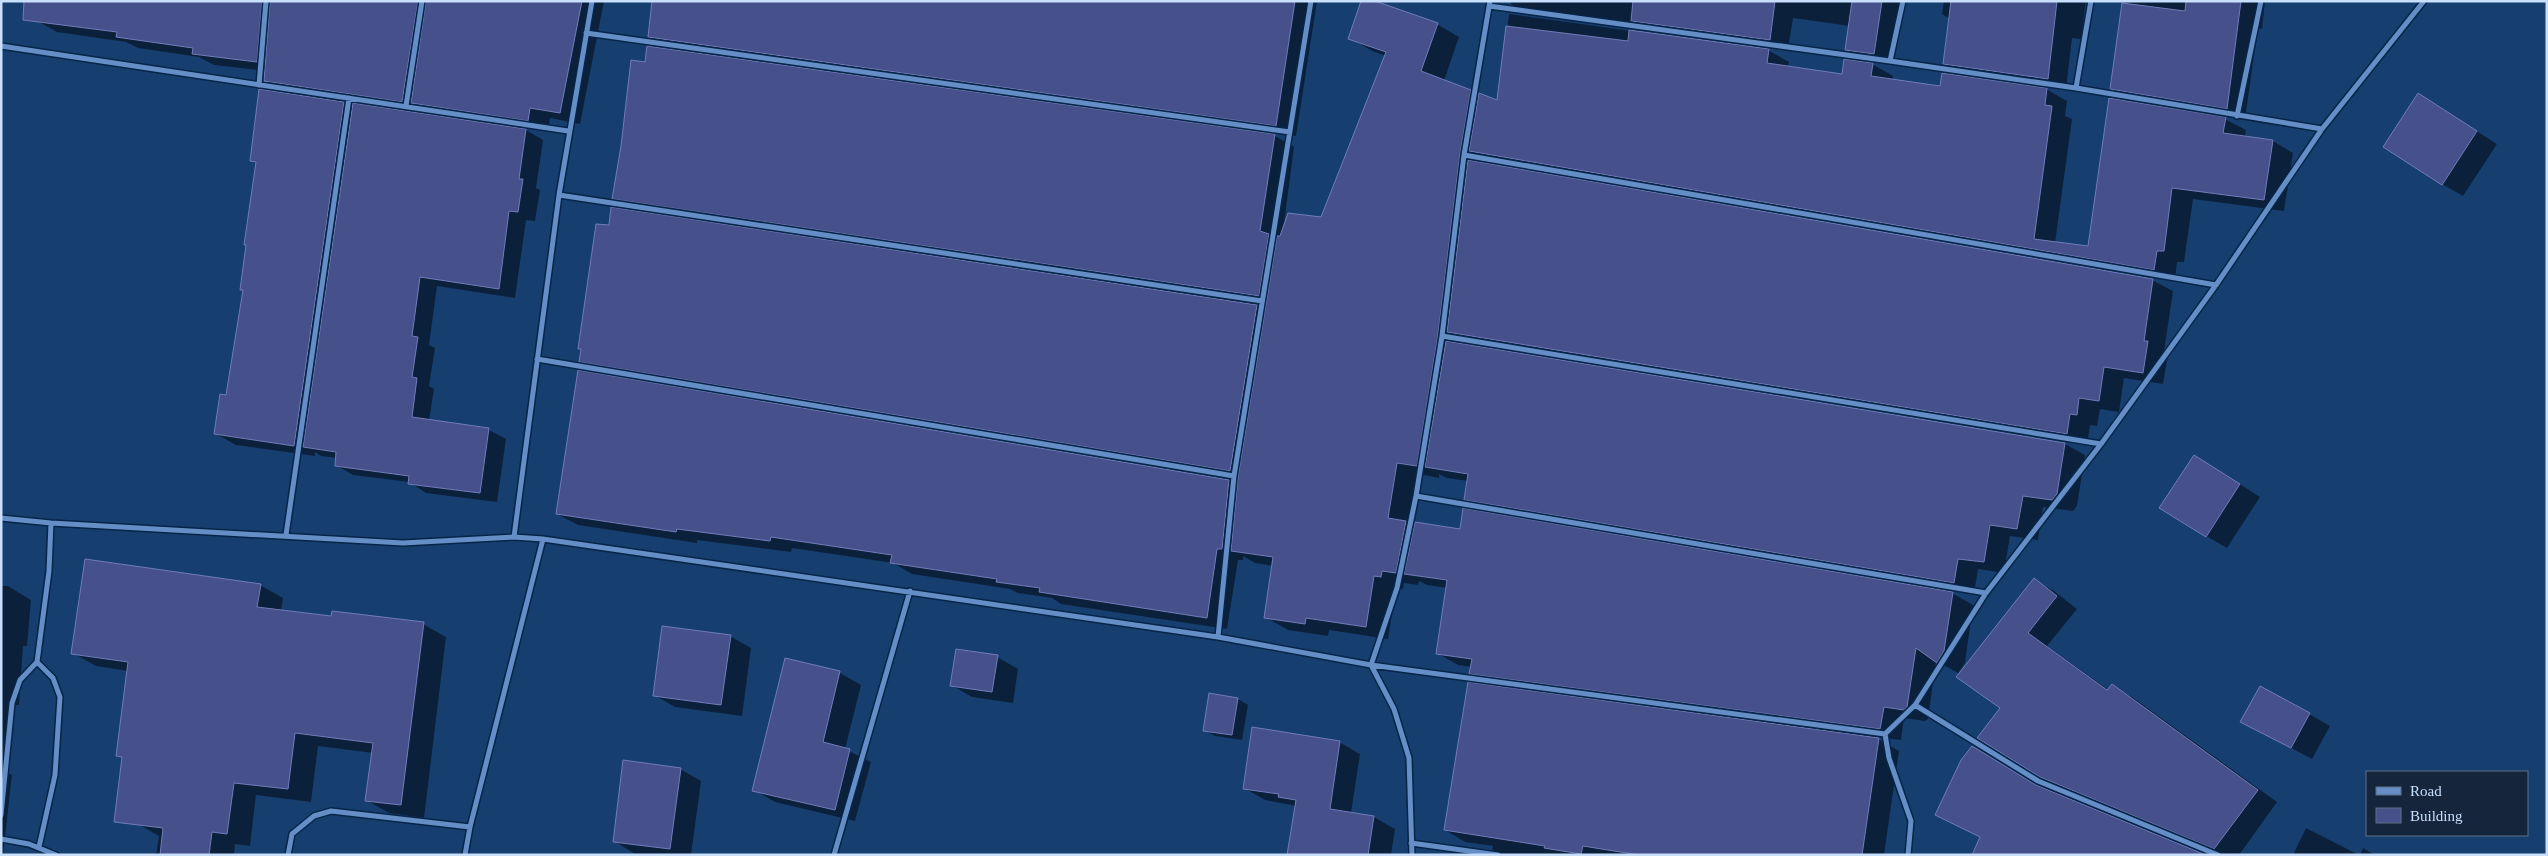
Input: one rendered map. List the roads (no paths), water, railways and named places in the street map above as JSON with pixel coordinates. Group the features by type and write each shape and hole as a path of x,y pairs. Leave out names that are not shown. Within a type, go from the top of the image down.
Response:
{"street":[{"path":"259,85 266,1"},
{"path":"406,106 422,1"},
{"path":"514,537 568,131 592,1"},
{"path":"1218,637 1234,476 1312,1"},
{"path":"1890,61 1903,1"},
{"path":"2076,88 2092,1"},
{"path":"2237,116 2261,1"},
{"path":"1885,734 1915,705 1986,592 2101,444 2216,285 2322,129 2424,1"},
{"path":"1412,855 1409,758 1394,709 1372,665 1397,588 1416,496 1442,336 1464,155 1489,4 2076,88 2322,129"},
{"path":"586,33 1290,132"},
{"path":"1,46 568,131"},
{"path":"286,535 349,98"},
{"path":"1464,155 2216,285"},
{"path":"559,195 1262,301"},
{"path":"1442,336 2101,444"},
{"path":"537,359 1234,476"},
{"path":"1416,496 1986,592"},
{"path":"1,518 51,523 403,543 514,537 543,539 1218,637 1372,665 1885,734"},
{"path":"1,815 6,742 12,703 20,680 37,662 49,571 51,523"},
{"path":"465,855 470,827 543,539"},
{"path":"834,855 910,591"},
{"path":"37,662 53,678 60,697 55,775 39,847"},
{"path":"1915,705 2038,781 2218,855"},
{"path":"1885,734 1889,758 1911,821 1908,855"},
{"path":"288,855 292,834 314,816 331,811 470,827"},
{"path":"1,839 39,847 56,855"},
{"path":"1412,843 1498,855"}]}
